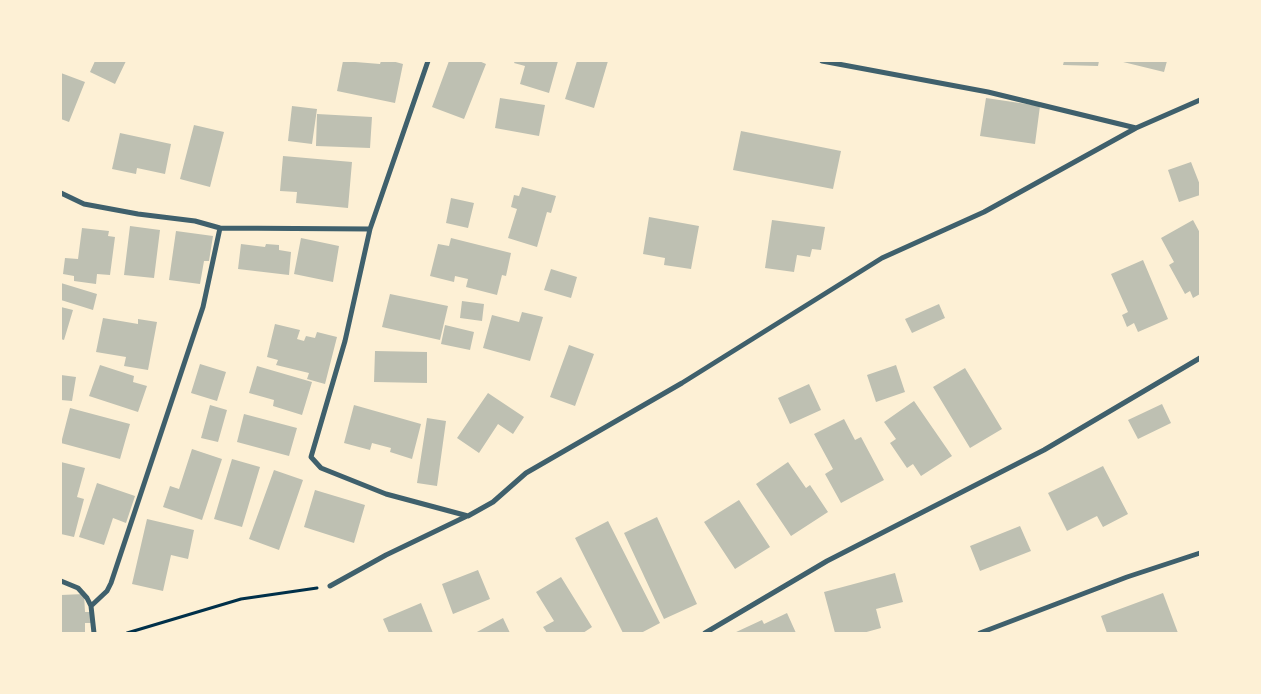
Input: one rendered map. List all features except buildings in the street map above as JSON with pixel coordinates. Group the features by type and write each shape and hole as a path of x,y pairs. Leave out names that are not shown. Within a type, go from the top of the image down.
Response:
{"street":[{"path":"428,61 370,229 346,341 311,457 321,468 386,494 468,516"},
{"path":"822,61 988,92 1136,128"},
{"path":"330,586 386,555 494,502 526,473 682,383 882,258 984,212 1136,128 1200,100"},
{"path":"61,193 84,204 138,214 195,221 220,228 370,229"},
{"path":"91,606 108,591 115,571 203,307 220,228"},
{"path":"705,633 827,561 1044,450 1200,358"},
{"path":"980,633 1127,577 1200,553"},
{"path":"61,581 78,588 91,606 94,633"}],"path":[{"path":"128,633 240,599 330,586"}]}
